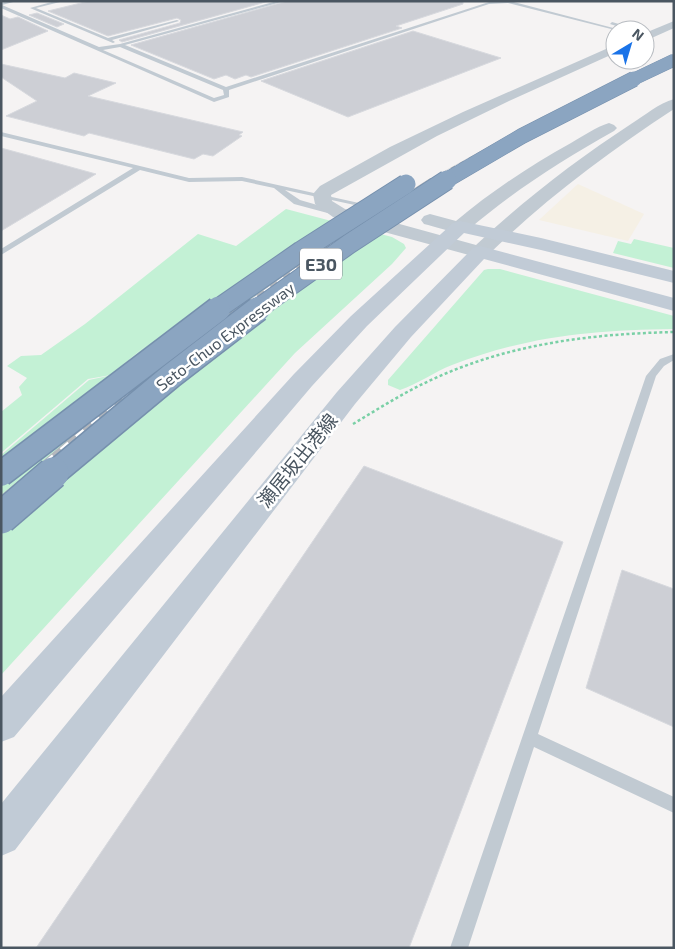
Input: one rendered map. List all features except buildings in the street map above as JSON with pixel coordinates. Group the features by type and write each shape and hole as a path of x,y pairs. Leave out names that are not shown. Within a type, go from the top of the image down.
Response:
{"highway":[{"name":"Seto-Chuo Expressway","path":"1,474 115,384 223,304 380,200 514,123 674,48"},
{"name":"Seto-Chuo Expressway","path":"1,518 147,395 245,318 395,213 474,163 535,128 674,60"}],"main road":[{"path":"1,724 302,380 359,321 452,234 488,243 674,277"},
{"path":"488,243 674,305"},
{"name":"瀬居坂出港線","path":"1,836 346,398 403,332 488,243"}],"street":[{"path":"655,33 674,24"},
{"path":"605,54 511,94 461,118 350,177 322,194 324,204 330,208 361,212 452,234 483,206 510,187 580,144 674,92"},
{"path":"488,243 539,197 674,103"},
{"path":"350,177 343,187 344,192 354,201 361,212"}],"lane":[{"path":"1,5 15,1"},
{"path":"62,1 32,8 226,89 490,2 508,2 605,26"},
{"path":"98,49 120,45 282,1"},
{"path":"522,1 605,22"},
{"path":"1,5 214,100 227,96 226,89"},
{"path":"107,40 180,20"},
{"path":"1,134 188,180 242,179 322,194"},
{"path":"1,253 140,167"},
{"path":"271,184 297,202 361,212"},
{"path":"459,948 650,376 658,365 668,358 674,357"},
{"path":"529,737 674,805"}],"path":[{"path":"353,424 394,398 461,366 494,354 528,346 601,334 674,332"}],"green space":[{"path":"286,209 392,237 404,244 406,248 392,264 295,353 1,675 1,455 89,380 112,375 150,342 111,375 88,379 1,453 1,412 22,395 19,387 27,378 7,366 21,356 41,355 85,324 198,234 236,246"},
{"path":"634,239 674,248 674,268 613,253 618,241 631,244"},
{"path":"500,269 674,316 674,329 588,333 534,341 507,347 452,365 400,390 388,385 388,380 484,270"}],"sand":[{"path":"578,184 644,214 628,241 539,220"}],"railway":[{"path":"429,181 541,119 674,55"},
{"path":"238,310 336,241 431,180"},
{"path":"30,475 116,403 239,309"},
{"path":"1,499 32,473"}]}
